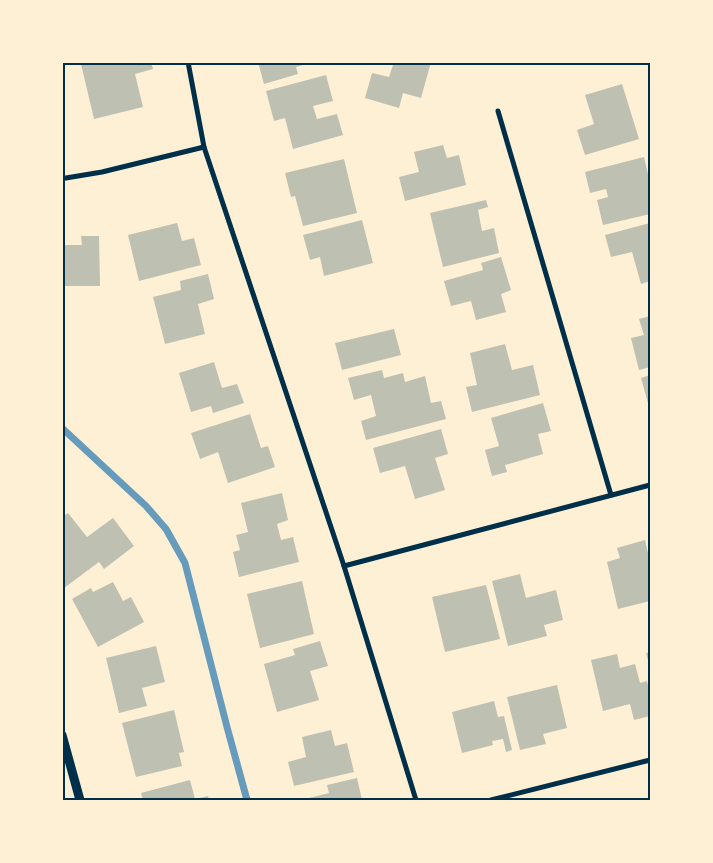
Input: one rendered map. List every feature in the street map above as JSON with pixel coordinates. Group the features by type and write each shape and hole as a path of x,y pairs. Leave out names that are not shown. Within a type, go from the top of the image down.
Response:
{"street":[{"path":"188,62 204,147 344,566 416,800"},
{"path":"498,111 611,495"},
{"path":"62,178 102,172 204,147"},
{"path":"344,566 650,485"},
{"path":"62,735 80,800"},
{"path":"491,800 650,760"}],"building":[{"path":"88,62 151,62 153,69 135,74 143,107 94,119 81,64"},
{"path":"258,62 310,63 296,67 298,74 264,84"},
{"path":"394,62 431,62 421,98 403,93 399,108 365,98 372,73 389,77"},
{"path":"326,75 333,101 313,106 317,119 337,114 343,135 293,149 285,118 274,121 266,91"},
{"path":"622,84 639,139 585,155 577,130 594,124 585,95"},
{"path":"443,145 447,158 459,155 466,185 405,201 399,177 419,172 414,152"},
{"path":"644,157 650,183 650,214 603,225 597,200 608,197 606,189 590,193 585,172"},
{"path":"344,159 357,213 303,226 295,196 291,197 285,173"},
{"path":"486,200 488,207 478,210 482,231 494,228 499,253 443,267 430,213"},
{"path":"362,220 373,263 324,276 320,257 310,260 303,235"},
{"path":"177,223 182,241 194,238 201,265 139,281 128,235"},
{"path":"650,223 650,281 641,284 632,252 611,257 605,235"},
{"path":"81,236 99,236 100,286 62,286 62,245 82,245"},
{"path":"501,257 511,290 501,294 506,312 476,320 471,301 451,306 444,281 483,270 481,263"},
{"path":"208,274 214,299 198,304 205,334 165,344 153,297 181,290 180,281"},
{"path":"650,316 650,367 639,370 631,338 644,335 639,319"},
{"path":"394,329 401,355 342,370 335,343"},
{"path":"505,344 512,370 533,365 540,395 472,412 466,387 477,385 470,353"},
{"path":"214,362 222,388 237,384 244,403 213,413 211,406 191,412 179,373"},
{"path":"382,370 384,378 403,373 405,382 425,376 431,403 441,401 446,419 366,440 361,421 376,416 371,395 354,400 348,378"},
{"path":"650,375 650,406 649,407 641,378"},
{"path":"543,403 551,431 538,434 543,454 505,465 507,472 492,476 485,450 499,446 491,418"},
{"path":"250,414 261,448 268,446 275,467 228,483 218,452 200,459 191,433"},
{"path":"441,429 448,454 435,458 445,490 415,499 405,466 380,473 373,448"},
{"path":"282,493 288,520 277,524 281,540 293,537 299,562 239,577 233,552 240,550 236,535 248,532 241,503"},
{"path":"68,513 87,537 113,518 134,546 104,569 99,562 64,588 62,586 62,517"},
{"path":"645,540 650,562 650,601 618,609 607,562 620,558 617,548"},
{"path":"520,574 526,598 556,590 563,620 544,625 547,636 508,646 492,581"},
{"path":"302,581 314,634 260,648 247,594"},
{"path":"113,582 123,601 131,597 144,622 98,647 72,599 91,588 93,592"},
{"path":"486,585 500,639 445,652 432,597"},
{"path":"320,641 328,666 310,671 319,700 277,712 264,664 295,655 293,649"},
{"path":"156,646 165,682 142,688 147,706 119,713 106,658"},
{"path":"650,652 650,668 646,653"},
{"path":"617,654 620,668 635,664 640,683 647,681 650,695 650,716 634,720 630,704 603,711 591,660"},
{"path":"557,685 567,728 543,734 546,744 520,750 507,697"},
{"path":"494,701 498,717 504,716 512,750 506,752 503,739 492,741 493,745 462,753 452,712"},
{"path":"174,710 184,752 179,753 182,766 136,777 122,723"},
{"path":"331,730 335,746 347,743 354,772 294,786 288,762 306,757 302,737"},
{"path":"357,778 362,800 301,800 329,793 327,785"},
{"path":"190,780 195,799 208,796 209,800 143,800 141,793"}],"waterway":[{"path":"62,428 146,506 166,529 185,563 247,800"}]}
